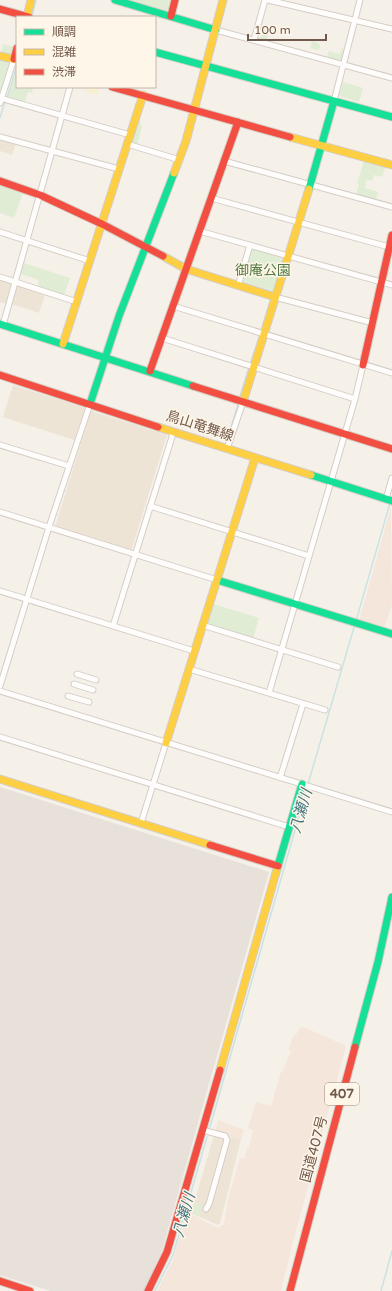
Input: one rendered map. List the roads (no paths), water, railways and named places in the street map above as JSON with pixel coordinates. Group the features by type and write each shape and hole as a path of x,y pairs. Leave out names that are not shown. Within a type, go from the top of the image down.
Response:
{"main road":[{"path":"28,16 31,0"},
{"path":"115,0 216,30"},
{"path":"171,16 175,0"},
{"path":"90,404 119,316 180,160 223,0"},
{"path":"0,9 24,16"},
{"path":"156,52 392,117"},
{"path":"0,56 15,60"},
{"path":"116,88 392,165"},
{"path":"63,344 143,95"},
{"path":"243,402 322,146 334,101"},
{"path":"150,371 238,122"},
{"path":"0,181 40,195 102,224 186,269 275,297"},
{"path":"363,365 392,235"},
{"path":"1,325 392,449"},
{"name":"鳥山竜舞線","path":"0,375 172,432 388,500"},
{"path":"166,743 255,458"},
{"path":"217,580 392,634"},
{"path":"0,779 278,866"},
{"path":"148,1291 167,1252 289,827 306,785"},
{"name":"国道407号","path":"290,1291 378,962 392,897"},
{"path":"0,1281 30,1291"}],"street":[{"path":"254,40 266,0 392,29"},
{"path":"334,101 360,0"},
{"path":"216,30 392,78"},
{"path":"15,60 0,100 130,135"},
{"path":"1,325 27,241 70,88"},
{"path":"0,137 119,169"},
{"path":"127,144 180,160"},
{"path":"224,161 392,207"},
{"path":"211,198 390,247"},
{"path":"200,231 392,285"},
{"path":"0,232 90,261"},
{"path":"238,286 250,245"},
{"path":"0,277 77,302"},
{"path":"275,297 373,323"},
{"path":"173,306 392,373"},
{"path":"162,338 355,400"},
{"path":"269,693 355,400 363,365"},
{"path":"228,449 243,402"},
{"path":"0,686 49,527 90,404"},
{"path":"113,626 172,437 172,432"},
{"path":"0,445 69,466"},
{"path":"388,500 392,478"},
{"path":"150,506 309,556"},
{"path":"0,512 217,580"},
{"path":"0,591 194,651"},
{"path":"202,625 338,667"},
{"path":"189,669 324,710"},
{"path":"77,674 96,680"},
{"path":"74,684 93,690"},
{"path":"0,691 392,812"},
{"path":"68,696 89,702"},
{"path":"280,778 303,704"},
{"path":"0,737 289,827"},
{"path":"141,823 166,743"},
{"path":"202,1130 225,1136 227,1140 209,1204 206,1209"}],"waterway":[{"path":"32,16 36,0"},
{"path":"7,98 16,68"},
{"path":"0,118 5,101"},
{"path":"44,193 100,219"},
{"path":"107,223 123,231"},
{"path":"243,283 273,292"},
{"path":"261,331 270,301"},
{"path":"250,364 260,335"},
{"path":"240,396 249,367"},
{"path":"226,443 238,405"},
{"name":"八瀬川","path":"356,621 390,503"},
{"name":"八瀬川","path":"308,784 355,624"},
{"name":"八瀬川","path":"210,1127 307,788"},
{"name":"八瀬川","path":"155,1291 173,1255 207,1137"},
{"path":"381,1291 392,1251"}],"park label":[{"name":"御庵公園","path":"263,270"}]}
